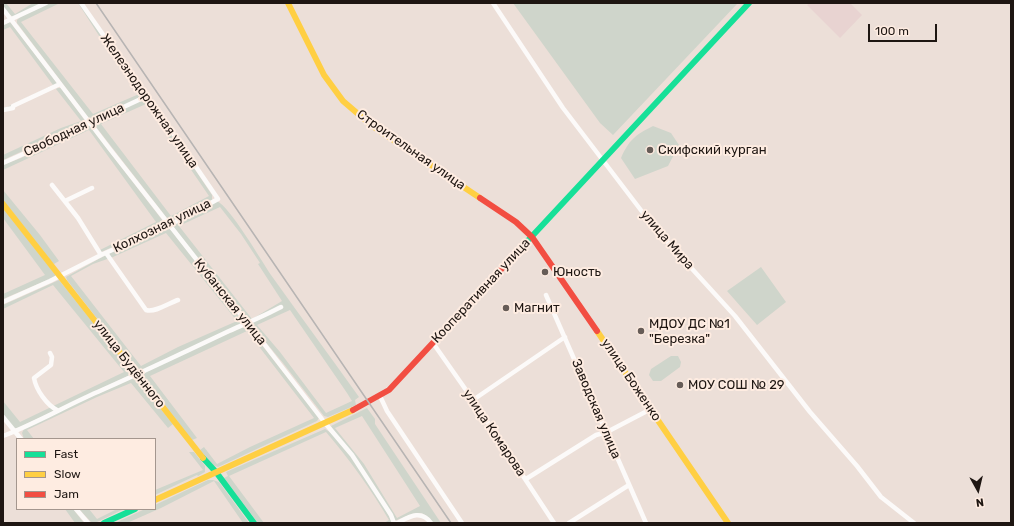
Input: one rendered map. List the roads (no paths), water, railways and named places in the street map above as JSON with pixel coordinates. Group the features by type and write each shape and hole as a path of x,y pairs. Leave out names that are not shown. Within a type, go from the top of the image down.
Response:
{"street":[{"path":"3,23 46,3"},
{"name":"Железнодорожная улица","path":"81,3 139,86 145,97 164,120 218,199"},
{"name":"Строительная улица","path":"288,3 324,75 343,100 371,125 516,222 532,237"},
{"name":"улица Мира","path":"493,3 560,104 653,226 735,316 810,412 857,466 881,497 914,523"},
{"name":"Кооперативная улица","path":"156,500 362,406 389,390 750,3"},
{"name":"Кубанская улица","path":"3,9 169,225 248,323 324,423 352,455 391,515 394,523"},
{"path":"3,110 13,108 13,106 60,84"},
{"name":"Свободная улица","path":"3,163 145,97"},
{"name":"Колхозная улица","path":"52,186 78,218 101,255"},
{"path":"65,201 92,188"},
{"name":"Колхозная улица","path":"3,302 101,255 186,217 218,199"},
{"name":"улица Будённого","path":"3,204 209,466 216,472 254,523"},
{"name":"улица Боженко","path":"532,237 728,523"},
{"name":"Колхозная улица","path":"106,253 146,310 153,310 178,300"},
{"name":"Заводская улица","path":"546,295 646,523"},
{"path":"3,436 15,432 57,410 282,307"},
{"path":"473,400 565,336"},
{"name":"улица Комарова","path":"433,343 473,400 554,523"},
{"path":"50,353 52,357 51,365 34,378 36,386 49,404 57,410"},
{"path":"380,396 387,410 462,523"},
{"path":"526,479 596,435 607,432 651,409"},
{"path":"3,417 20,438"},
{"path":"569,523 629,485"},
{"path":"77,510 88,523"},
{"path":"104,523 133,510"},
{"path":"397,523 412,516 419,515 424,516 431,523"}],"railway":[{"path":"96,3 451,523"}],"place":[{"name":"Скифский курган","path":"650,150"},
{"name":"Юность","path":"545,272"},
{"name":"Магнит","path":"506,308"},
{"name":"МДОУ ДС №1 \"Березка\"","path":"641,331"},
{"name":"МОУ СОШ № 29","path":"680,385"}]}
